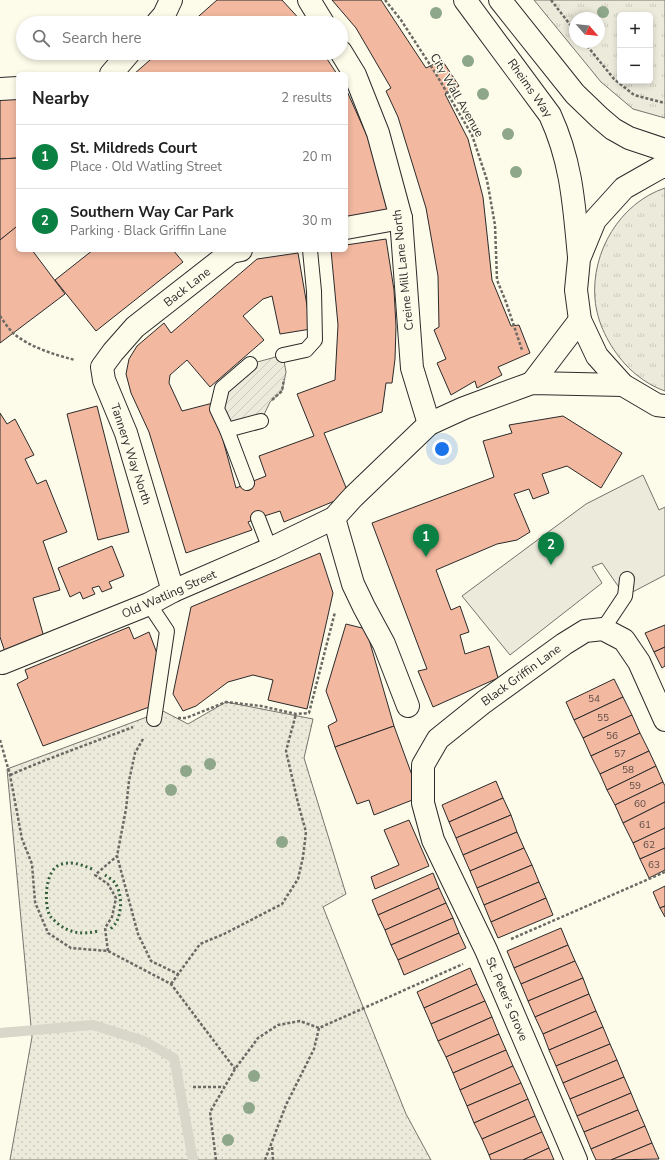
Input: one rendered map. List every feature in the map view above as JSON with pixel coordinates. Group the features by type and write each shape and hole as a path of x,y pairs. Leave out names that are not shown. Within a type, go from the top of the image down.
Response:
{"street":[{"path":"163,16 171,0"},
{"path":"309,0 319,16"},
{"name":"Rheims Way","path":"465,0 550,115 567,161 572,187 579,259"},
{"path":"500,0 575,94 600,118 629,138 665,150"},
{"path":"113,72 123,60"},
{"name":"Creine Mill Lane North","path":"346,60 355,75 378,133 400,218 412,368 429,424"},
{"path":"0,89 16,88"},
{"path":"665,167 661,167 624,188 595,220 579,259 576,290 580,320 596,356 623,385 657,405 665,406"},
{"path":"348,228 400,218"},
{"name":"Back Lane","path":"102,367 112,352 135,327 231,252"},
{"path":"532,383 580,320"},
{"name":"Tannery Way North","path":"102,367 104,380 126,433 173,591"},
{"name":"Old Watling Street","path":"2,663 149,604 173,591 270,549 334,518 353,497 429,424 464,408 532,383 623,385"},
{"path":"334,518 352,581 384,644 408,706"},
{"path":"603,629 624,640 635,656 665,720"},
{"name":"Black Griffin Lane","path":"433,840 423,803 423,765 438,739 484,702 564,644 585,631 603,629"},
{"name":"St. Peter's Grove","path":"433,840 486,950 576,1160"}],"lane":[{"path":"283,355 306,350 315,340 314,291 310,252"},
{"path":"247,483 227,430 217,409 222,388 250,364"},
{"path":"227,430 261,421"},
{"path":"258,518 270,549"},
{"path":"603,629 625,596 628,579"},
{"path":"149,604 167,631 154,718"}],"path":[{"name":"City Wall Avenue","path":"385,0 401,20 432,67 472,135 487,180 494,225 497,280 506,302 532,383"},
{"path":"551,0 569,23"},
{"path":"589,48 614,79 634,95 665,103"},
{"path":"0,316 13,333 22,340 53,354 102,367"},
{"path":"309,713 335,610 352,581"},
{"path":"171,984 200,944 224,934 282,904 298,879 303,857 306,832 286,751 296,714"},
{"path":"154,718 135,753 129,781 126,809 116,856 138,934 151,961 178,974"},
{"path":"0,740 10,775 22,839 32,864 35,902 48,933 71,948 108,952 171,984 235,1069"},
{"path":"108,952 105,928 112,917 116,898 108,884 95,875 116,856"},
{"path":"216,1160 210,1112 235,1069 258,1038 278,1025 300,1021 319,1028 467,962 486,950 665,872"},
{"path":"265,1160 286,1105 314,1049 319,1028"},
{"path":"193,1087 224,1087"},
{"path":"272,1145 273,1160"}],"green space":[{"path":"534,0 665,0 665,118 633,109 601,82 573,48 605,48 605,12 569,12 569,43"},
{"path":"665,188 665,391 648,383 638,376 614,350 598,317 595,299 595,281 598,264 604,247 622,217 649,195"},
{"path":"283,355 286,372 282,391 270,402 261,421 227,430 222,388 250,364"},
{"path":"226,702 313,719 304,758 346,894 323,907 406,1114 431,1160 10,1160 32,1037 7,769 163,711 188,724"}],"shaded area":[{"path":"643,475 659,510 665,507 665,575 625,596 602,563 592,567 602,583 510,655 462,596 586,504"}],"building":[{"path":"217,0 282,0 297,16 199,16"},
{"path":"332,0 381,0 426,68 442,60 459,86 445,94 468,139 483,197 492,280 511,326 519,325 530,353 498,367 502,375 477,388 475,381 451,395 437,363 446,359 434,330 439,327 438,276 426,208 398,117 386,91 391,88 356,28 348,19 348,16 346,16"},
{"path":"150,60 328,60 336,72 246,72 136,72"},
{"path":"348,93 376,156 387,210 348,218"},
{"path":"0,95 16,95 16,158 0,159"},
{"path":"16,158 16,228 0,240 0,159"},
{"path":"16,227 16,252 34,252 65,294 0,343 0,240"},
{"path":"386,239 394,290 396,326 395,359 392,383 386,383 382,412 324,433 349,495 284,522 280,511 258,518 248,522 252,530 186,553 149,432 131,393 126,374 129,359 137,346 164,323 171,333 257,259 298,253 311,329 280,334 272,296 263,299 243,316 264,340 210,387 187,360 170,375 169,383 182,411 213,403 236,488 266,476 259,456 314,436 297,394 335,380 338,325 331,252 348,252 348,245"},
{"path":"90,252 175,252 183,262 96,331 55,280"},
{"path":"97,406 129,532 98,540 67,414"},
{"path":"0,413 7,424 15,419 34,455 25,459 37,484 46,480 67,532 43,541 60,590 33,598 45,641 6,655 0,637"},
{"path":"563,416 622,453 601,488 567,466 542,474 549,493 533,499 529,489 514,494 530,532 517,540 497,544 436,570 451,610 460,606 469,632 460,635 465,654 489,646 498,678 433,707 418,671 427,669 372,523 494,477 483,441 512,433 509,425"},
{"path":"112,546 124,576 109,582 112,588 102,592 99,586 92,588 95,594 83,599 80,592 70,597 58,568"},
{"path":"320,553 333,593 307,709 268,700 273,680 253,675 228,682 196,706 183,711 173,694 191,607"},
{"path":"346,624 366,629 394,726 335,747 328,726 337,721 326,691"},
{"path":"665,625 665,647 654,652 645,633"},
{"path":"129,627 134,639 149,632 159,659 152,706 43,746 17,684 28,678 25,670"},
{"path":"665,647 665,666 662,668 654,652"},
{"path":"614,679 623,697 574,720 566,702"},
{"path":"623,697 632,715 583,738 574,720"},
{"path":"632,715 640,733 591,756 583,738"},
{"path":"394,726 420,797 374,815 369,800 357,804 335,747"},
{"path":"640,733 649,751 600,774 591,756"},
{"path":"649,751 656,766 607,790 600,774"},
{"path":"656,766 663,782 615,805 607,790"},
{"path":"496,781 503,798 449,822 442,805"},
{"path":"663,782 665,786 665,802 623,823 615,805"},
{"path":"503,798 511,815 456,838 449,822"},
{"path":"665,802 665,828 633,843 623,823"},
{"path":"511,815 517,832 463,855 456,838"},
{"path":"409,820 429,866 375,889 371,877 399,865 384,830"},
{"path":"665,828 665,848 640,859 633,843"},
{"path":"517,832 524,848 470,871 463,855"},
{"path":"524,848 532,865 477,888 470,871"},
{"path":"665,848 665,870 649,878 640,859"},
{"path":"532,865 539,882 484,905 477,888"},
{"path":"433,873 439,888 378,915 372,900"},
{"path":"539,882 546,898 491,922 484,905"},
{"path":"665,886 665,906 660,908 653,892"},
{"path":"439,888 446,903 385,930 378,915"},
{"path":"546,898 553,915 498,938 491,922"},
{"path":"446,903 453,918 391,945 385,930"},
{"path":"665,906 665,917 660,908"},
{"path":"453,918 459,933 398,960 391,945"},
{"path":"561,928 568,945 514,968 507,951"},
{"path":"459,933 466,948 404,975 398,960"},
{"path":"568,945 575,961 521,984 514,968"},
{"path":"575,961 583,978 528,1001 521,984"},
{"path":"470,968 477,984 424,1008 417,992"},
{"path":"583,978 589,994 535,1017 528,1001"},
{"path":"477,984 485,1001 431,1024 424,1008"},
{"path":"589,994 596,1011 543,1034 535,1017"},
{"path":"485,1001 492,1017 438,1041 431,1024"},
{"path":"596,1011 603,1027 549,1050 543,1034"},
{"path":"492,1017 499,1034 446,1057 438,1041"},
{"path":"603,1027 610,1044 556,1066 549,1050"},
{"path":"499,1034 506,1050 453,1073 446,1057"},
{"path":"610,1044 617,1060 563,1083 556,1066"},
{"path":"506,1050 513,1066 460,1090 453,1073"},
{"path":"617,1060 624,1077 570,1099 563,1083"},
{"path":"513,1066 521,1083 467,1106 460,1090"},
{"path":"624,1077 631,1093 577,1116 570,1099"},
{"path":"521,1083 528,1099 474,1123 467,1106"},
{"path":"631,1093 638,1110 584,1132 577,1116"},
{"path":"528,1099 535,1116 482,1139 474,1123"},
{"path":"638,1110 645,1126 591,1149 584,1132"},
{"path":"535,1116 542,1132 489,1155 482,1139"},
{"path":"645,1126 652,1143 611,1160 596,1160 591,1149"},
{"path":"542,1132 549,1148 523,1160 491,1160 489,1155"},
{"path":"652,1143 659,1159 611,1160"},
{"path":"549,1148 554,1160 523,1160"}],"waterway":[{"path":"0,1033 93,1025 144,1041 174,1058 193,1160"}],"hedge":[{"path":"92,869 73,863 62,864 56,867 49,878 47,886 47,908 51,917 66,929 81,933 98,931"},
{"path":"105,875 115,883 120,897 120,912 116,923 109,931"}],"place":[{"name":"St. Mildreds Court","path":"426,557"},
{"name":"Southern Way Car Park","path":"551,565"}]}
